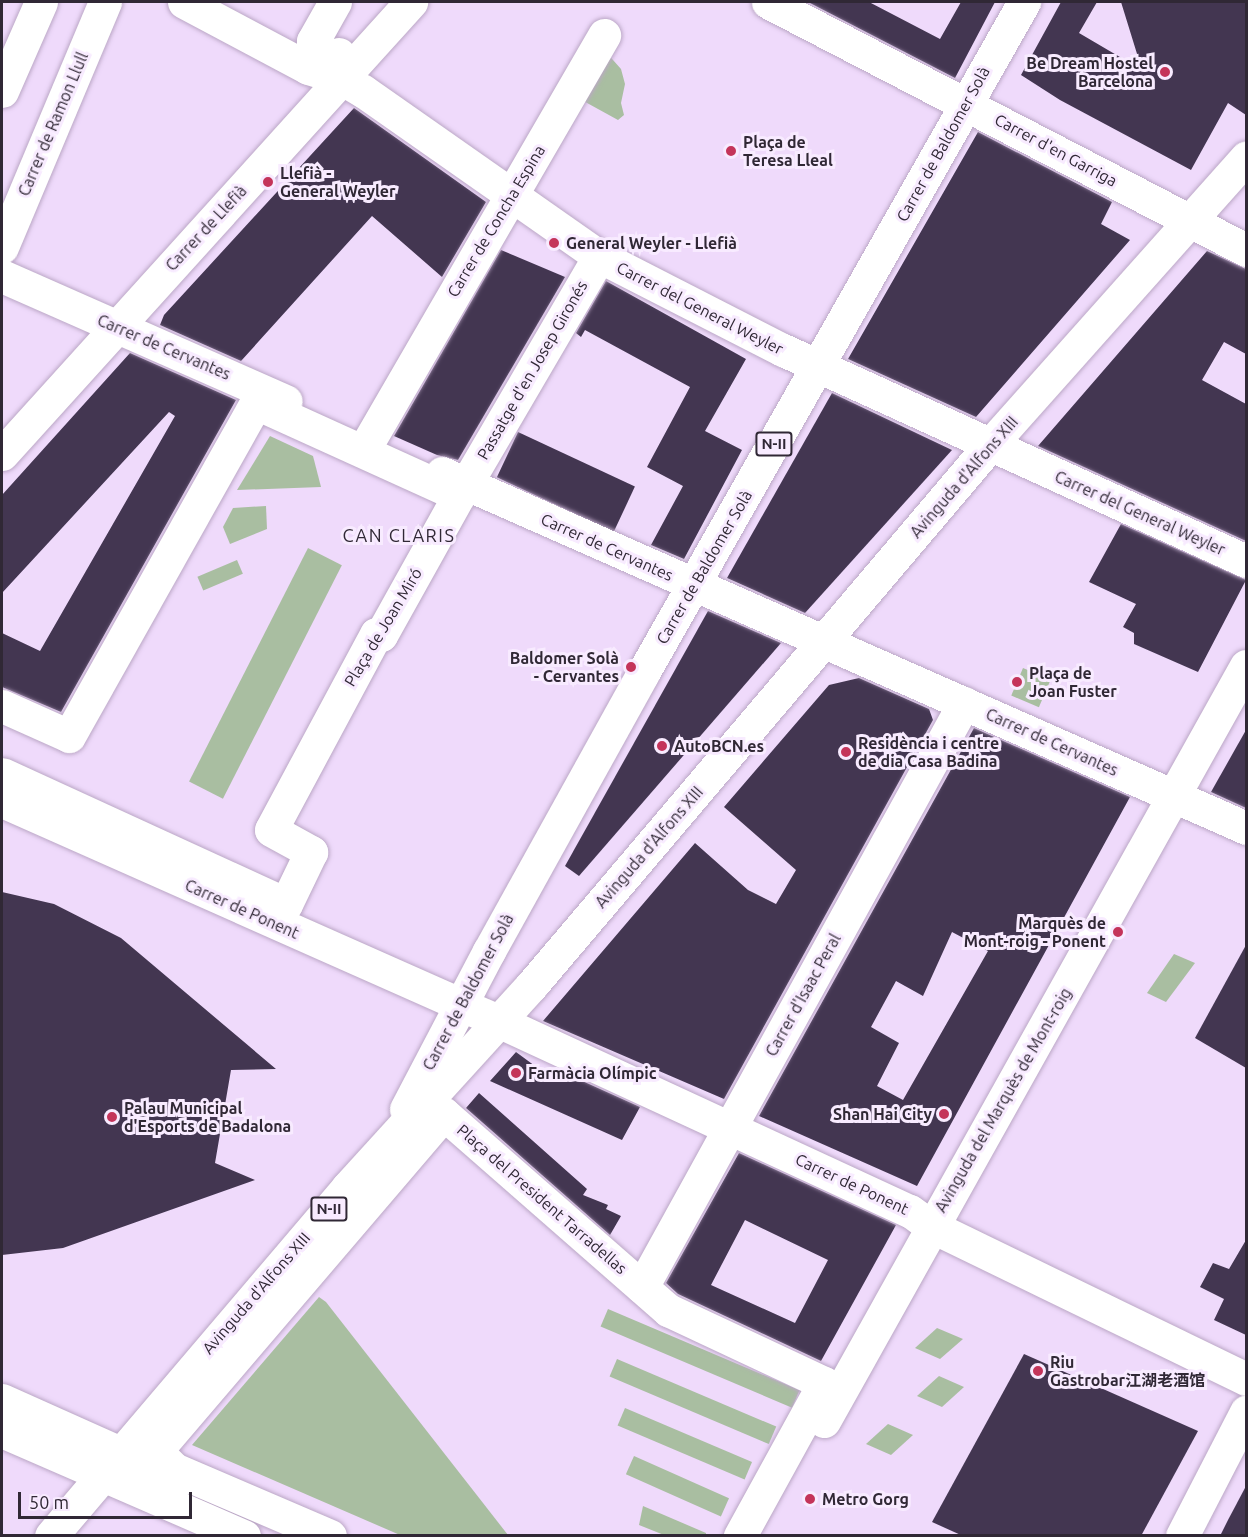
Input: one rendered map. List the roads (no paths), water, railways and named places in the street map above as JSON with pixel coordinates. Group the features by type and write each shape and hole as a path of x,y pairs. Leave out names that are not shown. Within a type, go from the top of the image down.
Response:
{"main road":[{"path":"2,108 8,76 40,2"},
{"name":"Carrer de Ramon Llull","path":"2,247 105,2"},
{"name":"Carrer del General Weyler","path":"184,2 308,68 341,78 599,256 818,366 1246,561"},
{"path":"211,2 231,12 237,2"},
{"path":"335,2 313,41 319,46 312,57 321,62 336,57 387,2"},
{"name":"Carrer de Llefià","path":"2,454 115,325 411,2"},
{"name":"Carrer d'en Garriga","path":"768,2 1246,250"},
{"name":"Carrer de Baldomer Solà","path":"480,1014 477,974 1024,2"},
{"name":"Carrer de Concha Espina","path":"370,439 508,195 519,187 603,35"},
{"name":"Avinguda d'Alfons XIII","path":"55,1534 110,1463 392,1137 480,1014 824,643 990,445 1193,221 1246,158"},
{"name":"Passatge d'en Josep Gironés","path":"466,484 599,256"},
{"name":"Carrer de Cervantes","path":"2,276 824,643 1246,828"},
{"name":"Plaça de Joan Miró","path":"2,706 69,736 256,403 459,495 381,635 376,634 271,830 311,852 286,904 2,774"},
{"name":"Avinguda del Marquès de Mont-roig","path":"762,1536 930,1226 1176,797 1246,666"},
{"name":"Carrer d'Isaac Peral","path":"642,1287 664,1241 730,1127 964,703"},
{"name":"Carrer de Ponent","path":"2,801 730,1127 910,1211 930,1226 1246,1379"},
{"name":"Plaça del President Tarradellas","path":"330,1536 174,1469 161,1456 160,1446 444,1114 668,1310 824,1383 740,1536"},
{"path":"2,1400 110,1463 244,1536"},
{"path":"1182,1536 1246,1412"},
{"path":"2,1431 110,1463 311,1536"}],"place":[{"name":"Be Dream Hostel Barcelona","path":"1165,72"},
{"name":"Plaça de Teresa Lleal","path":"731,151"},
{"name":"Llefià - General Weyler","path":"268,182"},
{"name":"General Weyler - Llefià","path":"554,243"},
{"name":"Baldomer Solà - Cervantes","path":"631,667"},
{"name":"Plaça de Joan Fuster","path":"1017,682"},
{"name":"AutoBCN.es","path":"662,746"},
{"name":"Residència i centre de dia Casa Badina","path":"846,752"},
{"name":"Marquès de Mont-roig - Ponent","path":"1118,932"},
{"name":"Farmàcia Olímpic","path":"516,1073"},
{"name":"Shan Hai City","path":"944,1114"},
{"name":"Palau Municipal d'Esports de Badalona","path":"112,1117"},
{"name":"Riu Gastrobar江湖老酒馆","path":"1038,1371"},
{"name":"Metro Gorg","path":"810,1499"}],"district":[{"name":"CAN CLARIS","path":"399,535"}]}
